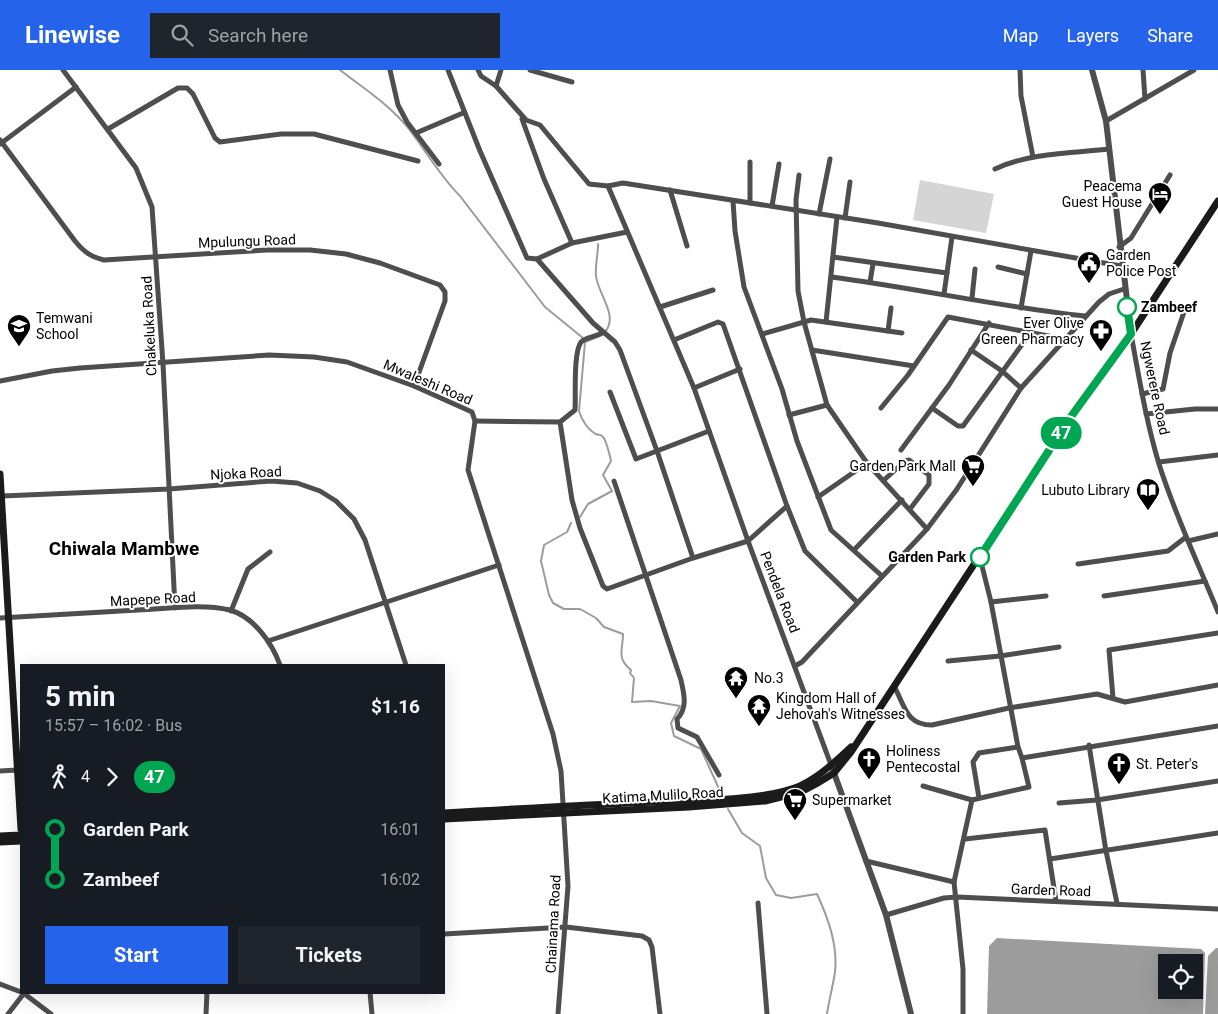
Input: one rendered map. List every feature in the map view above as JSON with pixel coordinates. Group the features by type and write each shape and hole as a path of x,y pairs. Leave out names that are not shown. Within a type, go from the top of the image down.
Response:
{"main road":[{"name":"Katima Mulilo Road","path":"445,816 563,809 689,807 764,801 801,792 833,770 861,738 893,686 980,558 1070,418 1131,334 1218,200"},
{"path":"0,474 20,814"},
{"path":"0,836 20,835"},
{"path":"0,842 20,841"}],"street":[{"name":"Chakeluka Road","path":"63,70 136,168 152,207 163,364 175,608"},
{"path":"390,70 398,105 407,122 439,164"},
{"path":"448,70 463,113 525,256 537,259 603,332 615,342 620,350 693,558"},
{"path":"478,70 481,76 496,86 526,120 540,125 588,184 608,186 623,182 1121,266"},
{"path":"496,86 501,70"},
{"path":"530,70 572,82"},
{"path":"1020,70 1021,96 1033,157"},
{"name":"Ngwerere Road","path":"1092,70 1106,121 1124,289 1146,414 1159,462 1187,539 1216,601 1218,612"},
{"path":"1143,70 1145,99"},
{"path":"1106,121 1194,70"},
{"path":"1,142 76,87"},
{"path":"108,128 178,88 187,88 194,94 215,138 220,142 281,134 314,134 418,162"},
{"path":"416,133 463,113"},
{"path":"520,114 544,179 572,243"},
{"name":"Mpulungu Road","path":"1,142 85,253 104,260 266,250 310,250 346,254 380,263 440,285 445,292 445,301 414,386"},
{"path":"995,168 1006,163 1033,157 1109,149"},
{"path":"819,214 830,159"},
{"path":"750,162 750,203"},
{"path":"772,206 779,164"},
{"path":"799,175 796,200 798,211 798,290 804,322 828,405 867,462 927,529"},
{"path":"1119,248 1131,238 1170,175"},
{"path":"845,218 850,182"},
{"name":"Pendela Road","path":"608,186 694,388 748,541 886,915 911,1014"},
{"path":"670,190 687,246"},
{"path":"733,200 735,231 744,287 831,530 882,576"},
{"path":"826,322 838,217"},
{"path":"537,259 572,243 627,232"},
{"path":"944,294 952,237"},
{"path":"1021,308 1031,251"},
{"path":"833,257 947,273"},
{"path":"870,282 873,264"},
{"path":"998,267 1027,274"},
{"path":"972,298 975,269"},
{"path":"831,277 972,298 1021,308 1085,316"},
{"path":"795,666 802,662 927,529 957,489 1021,388 1085,316 1109,294 1124,289"},
{"path":"660,307 713,290"},
{"path":"888,331 891,308"},
{"path":"1142,394 1163,389 1170,353 1184,312"},
{"path":"881,408 914,366 948,316 1064,339"},
{"path":"762,334 811,320 902,333"},
{"path":"674,340 721,321 740,369 804,550 857,602"},
{"path":"901,450 932,408 989,323"},
{"path":"475,421 560,422 576,410 577,356 580,344 583,340 603,332"},
{"path":"932,408 958,426 963,426 1031,332"},
{"path":"812,350 914,366"},
{"path":"971,350 1002,371 1021,388"},
{"name":"Mwaleshi Road","path":"0,382 52,370 163,364 269,355 314,357 347,362 414,386 467,408 475,416 468,470 553,734 560,771 563,809"},
{"path":"694,388 740,369"},
{"path":"610,392 636,459 709,431"},
{"path":"789,415 828,405"},
{"path":"1146,414 1195,409 1218,409"},
{"path":"560,422 572,500 580,528 603,586 607,589 617,587 646,574 748,541 787,506"},
{"path":"1159,462 1218,455"},
{"path":"884,480 904,461 909,460 929,475 929,484 910,509"},
{"path":"818,497 867,462"},
{"name":"Njoka Road","path":"2,496 169,489 271,481 297,483 320,491 336,501 354,519 365,540 406,664"},
{"path":"614,481 646,574 685,699 681,715 677,719 678,728 697,738 719,775"},
{"path":"854,550 902,500"},
{"path":"1078,564 1168,551 1187,539 1218,534"},
{"path":"231,611 248,570 270,552"},
{"path":"923,786 972,800 1028,787 1009,708 992,602 980,558"},
{"path":"268,641 499,565"},
{"path":"1104,596 1205,581"},
{"path":"992,602 1046,596"},
{"name":"Mapepe Road","path":"0,618 175,608 206,608 231,611 253,623 268,641 280,664"},
{"path":"1113,698 1109,650 1218,633"},
{"path":"948,661 1000,656 1059,647"},
{"path":"893,686 912,721 919,725 932,725 1009,708 1097,694 1125,702 1218,685"},
{"path":"1022,758 1089,745 1218,726"},
{"path":"1089,745 1097,800 1117,904"},
{"path":"979,798 973,762 979,753 1018,747"},
{"path":"0,771 17,770"},
{"path":"1059,803 1097,800 1218,781"},
{"path":"963,1014 963,969 954,882 965,839 972,800"},
{"name":"Chainama Road","path":"558,1014 568,886 563,809"},
{"path":"965,839 1045,830 1056,901"},
{"path":"1050,859 1218,833"},
{"path":"866,861 954,882"},
{"name":"Garden Road","path":"886,915 944,898 957,897 1218,909"},
{"path":"758,903 767,1014"},
{"path":"445,934 566,927 633,934 649,940 652,947 660,1014"},
{"path":"0,984 20,992"},
{"path":"8,1014 22,994"},
{"path":"24,994 51,1014"},
{"path":"206,1014 207,994"},
{"path":"370,994 372,1014"}],"shaded area":[{"path":"920,180 994,194 986,233 913,220"},
{"path":"997,938 1201,949 1205,953 1203,1014 987,1014 989,946"},
{"path":"1218,948 1218,1014 1205,1014 1208,956"}],"waterway":[{"path":"340,70 376,97 401,120 545,307 583,338"},
{"path":"598,244 596,276 610,319 609,326 605,332"},
{"path":"580,517 588,504 612,491 603,475 611,461 608,448 603,437 593,432 583,421 579,411 585,342 602,335"},
{"path":"571,523 567,532 544,545 541,561 549,595 553,603 564,609 580,609 596,618 604,627 623,634 622,658 623,662 631,670 630,673 634,678 632,702 651,701 680,706 671,723 674,736 701,749 720,791"},
{"path":"728,809 742,833 760,846 766,878 776,895 791,898 817,894 834,942 836,962 827,1014"}],"bus line":[{"name":"47","path":"980,557 1070,418 1131,334 1127,307"}],"place":[{"name":"Peacema Guest House","path":"1160,215"},
{"name":"Garden Police Post","path":"1089,284"},
{"name":"Zambeef","path":"1127,307"},
{"name":"Temwani School","path":"19,347"},
{"name":"Ever Olive Green Pharmacy","path":"1101,352"},
{"name":"Garden Park Mall","path":"973,487"},
{"name":"Lubuto Library","path":"1148,511"},
{"name":"Garden Park","path":"980,557"},
{"name":"No.3","path":"736,699"},
{"name":"Kingdom Hall of Jehovah's Witnesses","path":"759,727"},
{"name":"Holiness Pentecostal","path":"869,780"},
{"name":"St. Peter's","path":"1119,785"},
{"name":"Supermarket","path":"795,821"}],"district":[{"name":"Chiwala Mambwe","path":"124,548"}]}
